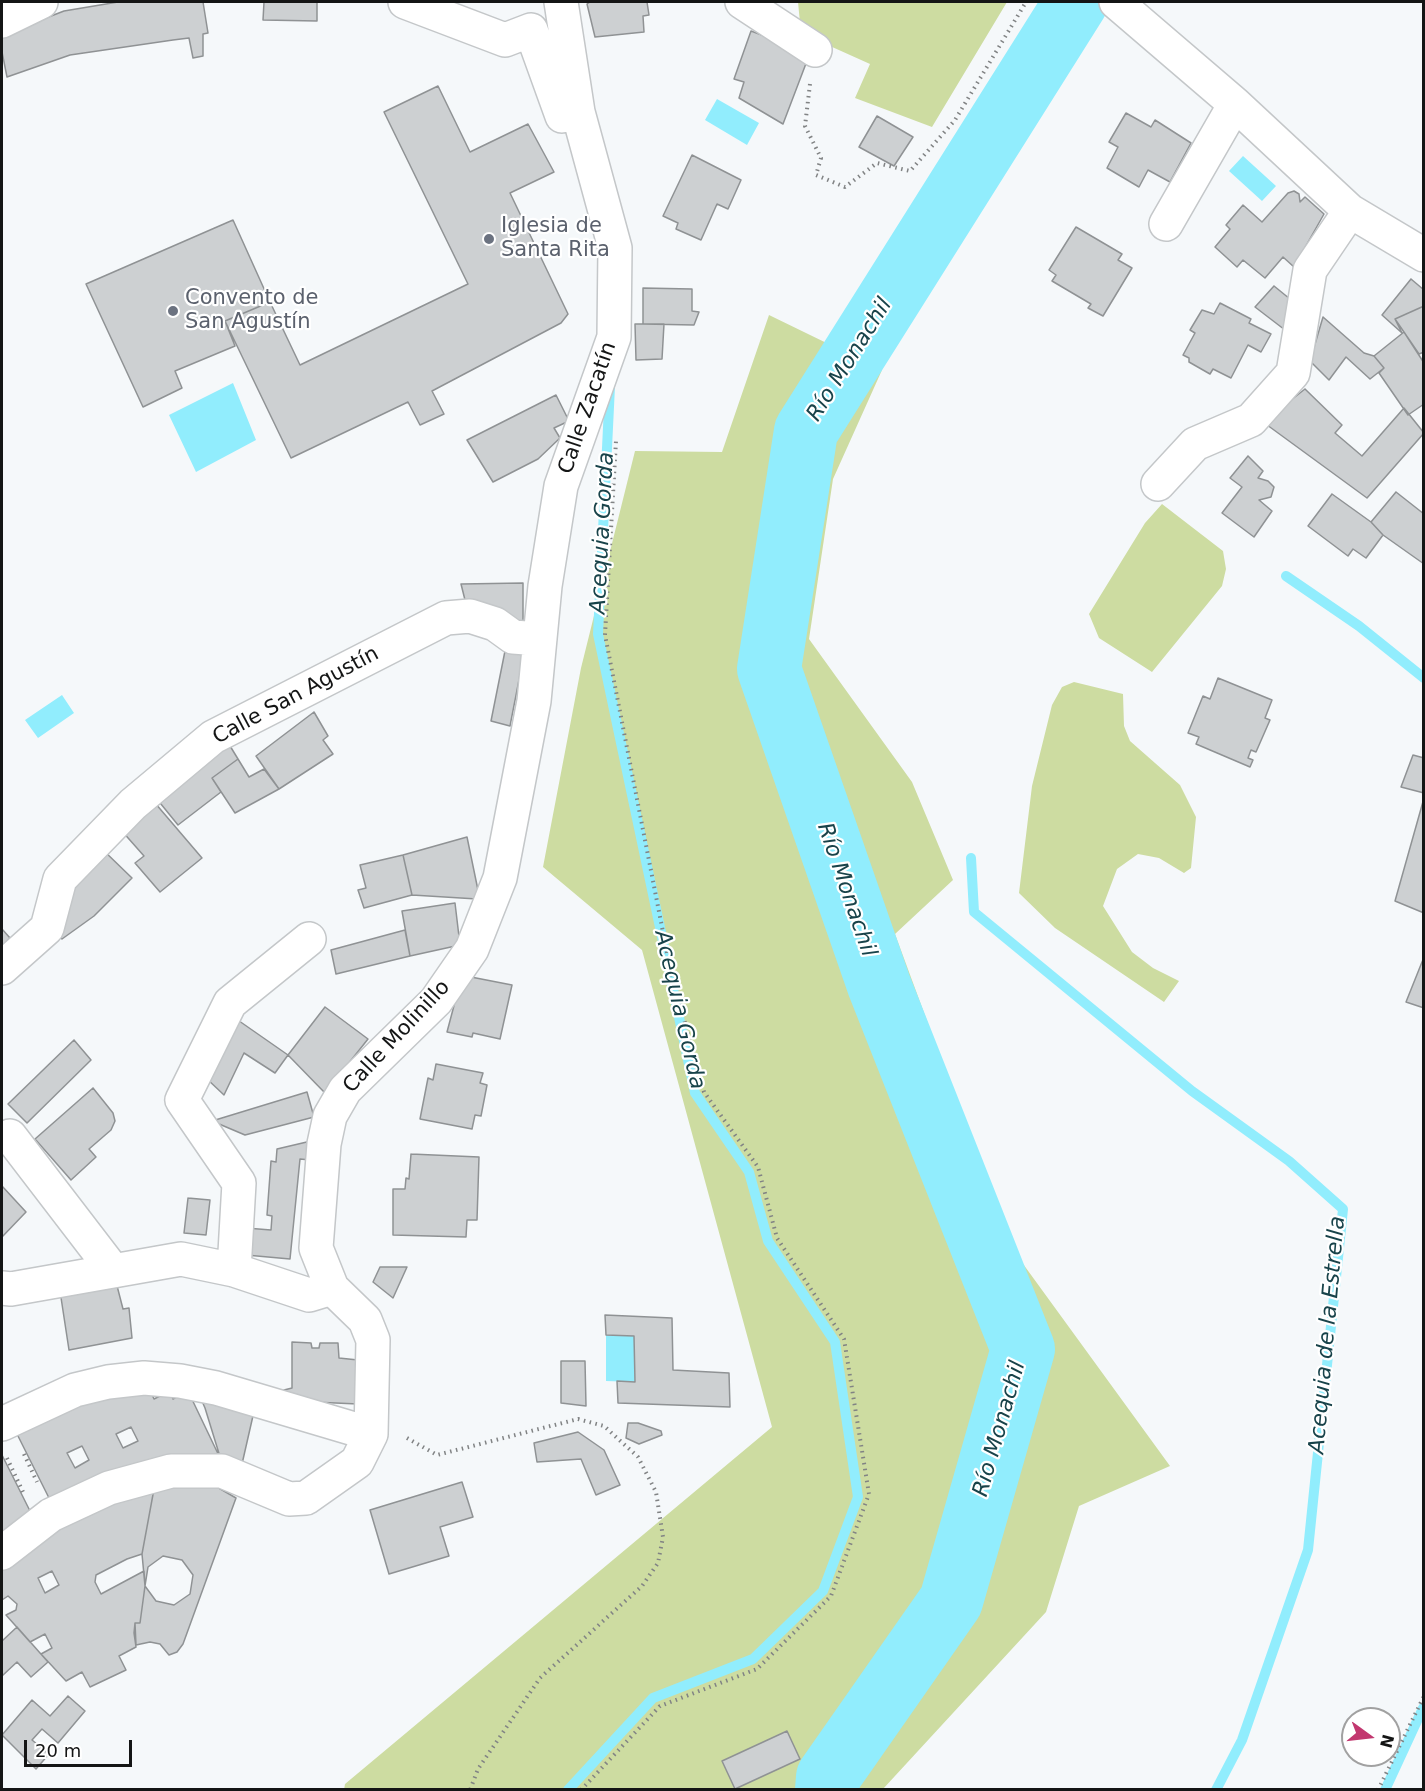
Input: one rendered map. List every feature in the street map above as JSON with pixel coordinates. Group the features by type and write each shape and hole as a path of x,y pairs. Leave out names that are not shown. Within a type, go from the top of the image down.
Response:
{"street":[{"path":"2,21 41,2"},
{"path":"405,2 504,40 531,30 562,116 578,112"},
{"name":"Calle Zacatín","path":"540,639 545,586 561,486 614,336 615,248 578,112 561,2"},
{"path":"742,2 815,50"},
{"path":"1116,2 1235,104 1350,211 1424,255"},
{"path":"1166,224 1235,104"},
{"path":"1158,484 1196,444 1251,420 1293,373 1310,270 1350,211"},
{"name":"Calle San Agustín","path":"2,968 47,928 60,879 133,804 213,738 446,618 470,616 495,624 513,637 540,639"},
{"name":"Calle Molinillo","path":"2,1553 45,1519 109,1488 171,1471 222,1471 289,1499 306,1498 357,1462 372,1428 373,1340 365,1320 332,1288 316,1248 324,1144 330,1116 345,1090 436,1000 472,949 500,878 534,701 540,639"},
{"path":"234,1270 239,1183 182,1100 230,1004 309,939"},
{"path":"10,1136 112,1269"},
{"path":"2,1288 11,1289 112,1269 181,1259 234,1270 309,1295 332,1288"},
{"path":"5,1434 75,1390 108,1382 144,1378 180,1380 372,1428"}],"path":[{"path":"815,50 805,126 821,158 816,174 845,187 877,163 910,171 955,120 1026,2"},
{"path":"581,1790 660,1707 757,1669 831,1596 869,1494 844,1340 777,1238 758,1167 704,1092 670,968 605,635 617,432"},
{"path":"372,1428 438,1455 578,1419 604,1426 638,1457 656,1492 663,1537 658,1563 642,1586 540,1678 478,1769 470,1790"},
{"path":"5,1434 45,1519"},
{"path":"5,1434 45,1519"},
{"path":"1378,1790 1424,1696"}],"green space":[{"path":"798,2 1007,2 932,127 855,98 870,64 801,33"},
{"path":"769,315 882,370 833,479 809,639 912,782 953,880 895,934 1010,1246 1170,1466 1079,1506 1046,1612 883,1789 344,1790 345,1784 772,1427 642,950 543,867 581,668 635,451 722,452"},
{"path":"1162,504 1223,551 1226,569 1222,586 1152,672 1099,638 1089,614 1145,523"},
{"path":"1074,682 1123,694 1124,726 1130,741 1180,785 1196,817 1191,868 1184,873 1159,858 1138,854 1117,869 1103,906 1132,952 1153,968 1179,981 1164,1002 1055,928 1019,893 1032,786 1052,705 1062,687"}],"water":[{"path":"717,99 759,123 747,145 705,120"},
{"path":"1243,156 1276,186 1262,201 1229,171"},
{"path":"233,383 256,440 196,472 169,415"},
{"path":"62,695 74,713 38,738 25,720"},
{"path":"606,1335 634,1336 635,1382 606,1381"}],"building":[{"path":"118,2 203,2 208,33 203,34 203,56 193,58 189,38 70,55 7,77 2,52 2,35 64,11"},
{"path":"264,2 317,2 317,21 263,20"},
{"path":"590,2 647,2 649,15 643,16 644,32 595,37 587,4"},
{"path":"751,31 810,53 783,124 739,98 744,82 734,79"},
{"name":"Iglesia de Santa Rita","path":"438,86 470,152 528,124 554,172 510,193 568,314 561,323 432,391 444,414 420,425 408,402 291,458 225,321 270,302 300,365 468,284 384,112"},
{"path":"1126,113 1151,127 1155,120 1191,143 1170,182 1148,170 1139,187 1107,168 1118,147 1109,142"},
{"path":"877,116 913,137 894,166 859,147"},
{"path":"692,155 741,180 728,209 717,204 701,240 676,229 678,223 663,216"},
{"path":"1294,191 1299,194 1300,202 1305,197 1324,214 1294,267 1283,257 1265,278 1243,260 1237,267 1215,247 1230,229 1226,225 1243,205 1262,222 1288,193"},
{"name":"Convento de San Agustín","path":"233,220 270,302 225,321 235,346 175,371 182,388 143,407 86,284"},
{"path":"1076,227 1122,254 1118,260 1132,268 1103,316 1088,308 1091,304 1052,281 1056,275 1049,270"},
{"path":"1411,279 1424,290 1424,306 1395,319 1402,333 1382,315"},
{"path":"1274,286 1290,299 1285,330 1255,307"},
{"path":"643,288 692,289 692,311 699,312 694,325 643,324"},
{"path":"1220,303 1251,319 1249,323 1271,334 1261,352 1248,345 1231,378 1213,369 1210,374 1189,362 1189,358 1183,355 1195,333 1190,330 1202,310 1214,314"},
{"path":"1424,306 1424,352 1419,354 1395,319"},
{"path":"1323,317 1364,353 1374,356 1384,368 1370,379 1346,357 1329,380 1310,361"},
{"path":"635,324 664,324 662,359 636,360"},
{"path":"1404,332 1424,363 1424,404 1408,415 1379,373 1384,368 1374,356"},
{"path":"1305,389 1342,425 1335,433 1362,456 1404,408 1424,433 1367,498 1263,422"},
{"path":"556,395 569,421 554,428 560,438 538,459 493,482 467,440"},
{"path":"1248,456 1263,471 1258,478 1268,481 1274,487 1271,497 1259,500 1272,511 1254,537 1222,513 1242,487 1230,478"},
{"path":"1396,492 1424,514 1424,564 1383,535 1371,522"},
{"path":"1332,494 1371,522 1383,535 1366,558 1353,549 1348,556 1308,526"},
{"path":"523,583 523,627 466,604 461,584"},
{"path":"507,641 526,644 510,726 491,721"},
{"path":"1218,678 1272,700 1265,718 1270,720 1256,752 1251,750 1248,758 1253,760 1250,767 1196,744 1199,737 1188,733 1203,696 1210,699"},
{"path":"314,712 328,736 323,740 333,754 279,789 256,756"},
{"path":"227,741 238,759 212,778 221,792 178,825 152,793"},
{"path":"1413,755 1424,758 1424,793 1401,787"},
{"path":"238,759 249,777 264,769 279,789 235,813 212,778"},
{"path":"1424,798 1424,913 1395,901"},
{"path":"155,803 202,858 160,892 135,863 144,856 121,830"},
{"path":"467,837 479,895 477,899 412,895 403,855"},
{"path":"101,848 132,878 94,916 62,939 52,929 62,888"},
{"path":"403,855 412,895 364,908 358,890 366,888 360,865"},
{"path":"455,903 460,945 410,956 402,911"},
{"path":"2,929 10,938 2,946"},
{"path":"405,930 410,956 336,974 331,950"},
{"path":"1424,957 1424,1008 1406,1002"},
{"path":"471,977 512,985 500,1039 473,1033 472,1037 447,1032 456,998"},
{"path":"325,1007 368,1039 325,1093 288,1055"},
{"path":"232,1016 288,1055 275,1073 244,1053 224,1095 206,1078"},
{"path":"74,1040 91,1060 27,1123 8,1104"},
{"path":"436,1064 483,1073 480,1083 487,1085 481,1116 475,1115 472,1129 420,1119 428,1078 433,1080"},
{"path":"93,1088 113,1113 115,1121 111,1130 89,1149 96,1157 71,1180 35,1139"},
{"path":"307,1092 314,1117 245,1135 212,1121"},
{"path":"311,1141 310,1160 300,1159 290,1259 246,1255 246,1228 271,1230 272,1216 267,1215 271,1161 276,1162 277,1149"},
{"path":"411,1154 479,1157 477,1220 467,1220 466,1237 393,1235 393,1189 405,1189 406,1178 409,1179"},
{"path":"2,1186 26,1212 2,1237"},
{"path":"188,1198 210,1200 206,1235 184,1233"},
{"path":"380,1267 407,1267 393,1298 373,1282"},
{"path":"115,1278 123,1309 129,1308 132,1338 69,1350 60,1291"},
{"path":"605,1315 672,1318 673,1370 729,1373 730,1407 618,1403 617,1381 635,1382 634,1336 606,1335"},
{"path":"292,1342 311,1343 312,1348 319,1348 320,1343 338,1343 339,1358 358,1360 358,1404 313,1402 284,1406 284,1390 292,1388"},
{"path":"561,1361 585,1361 586,1406 561,1403"},
{"path":"148,1386 154,1399 170,1391 173,1399 188,1391 221,1460 52,1504 15,1430 114,1387","holes":["131,1427 138,1441 123,1448 116,1434","82,1446 89,1460 75,1468 67,1453"]},
{"path":"198,1392 255,1407 242,1464 221,1460"},
{"path":"628,1423 638,1423 661,1431 662,1435 639,1444 626,1438"},
{"path":"578,1432 604,1450 620,1485 596,1495 581,1459 537,1462 534,1443"},
{"path":"2,1455 33,1517 2,1540"},
{"path":"462,1482 473,1517 440,1527 449,1556 389,1574 370,1510"},
{"path":"204,1484 217,1487 236,1498 183,1644 177,1652 169,1655 160,1644 150,1642 136,1645 135,1623 140,1623 145,1586 142,1554 154,1489","holes":["163,1556 182,1560 193,1575 190,1594 174,1605 156,1601 145,1586 148,1567"]},
{"path":"154,1489 142,1554 96,1575 95,1582 101,1594 144,1571 145,1586 140,1623 135,1623 136,1647 119,1656 126,1670 90,1687 82,1672 66,1681 41,1654 52,1648 45,1634 30,1642 6,1615 16,1610 17,1604 8,1596 2,1600 2,1565 80,1513","holes":["52,1571 59,1585 45,1593 38,1578"]},
{"path":"17,1627 48,1662 31,1677 17,1662 2,1676 2,1641"},
{"path":"68,1696 85,1711 58,1743 42,1729 32,1740 49,1754 36,1769 2,1735 32,1700 50,1716"},
{"path":"787,1731 800,1759 735,1789 722,1761"}],"waterway":[{"name":"Río Monachil","path":"827,1790 828,1777 951,1601 1023,1349 879,985 769,669 806,431 1076,2"},
{"name":"Acequia Gorda","path":"568,1790 653,1698 753,1659 823,1591 858,1497 835,1342 768,1241 749,1172 695,1093 598,634 610,386"},
{"name":"Acequia de la Estrella","path":"1286,576 1359,626 1424,678"},
{"name":"Acequia de la Estrella","path":"971,858 974,912 1192,1091 1289,1161 1343,1209 1308,1550 1242,1740 1216,1790"},
{"name":"Acequia de la Estrella","path":"1385,1790 1423,1708"}],"place":[{"name":"Iglesia de Santa Rita","path":"489,239"},
{"name":"Convento de San Agustín","path":"173,311"}]}
